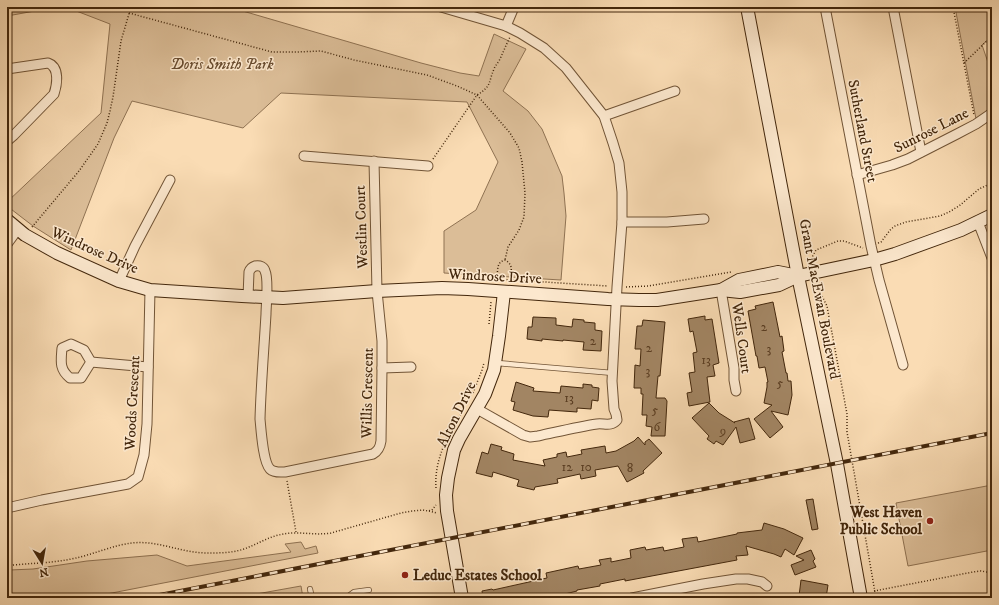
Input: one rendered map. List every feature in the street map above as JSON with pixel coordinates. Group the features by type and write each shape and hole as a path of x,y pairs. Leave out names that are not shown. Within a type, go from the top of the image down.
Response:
{"street":[{"path":"441,7 510,28 544,48 566,68 604,116 619,164 622,192 622,222 612,381 614,408 617,420 615,423 599,424 530,437 523,435 477,409"},
{"path":"510,28 514,7"},
{"name":"Grant MacEwan Boulevard","path":"747,7 795,261 837,464 861,598"},
{"name":"Sutherland Street","path":"824,7 874,260 903,365"},
{"path":"893,7 921,152"},
{"path":"7,69 43,63 51,64 54,67 56,76 56,89 54,94 7,141"},
{"path":"604,116 675,91"},
{"name":"Sunrose Lane","path":"857,175 892,165 921,152 976,124 992,113"},
{"path":"304,156 428,166"},
{"name":"Westlin Court","path":"374,161 377,291"},
{"path":"119,281 135,246 170,180"},
{"path":"798,276 874,260 895,254 961,230 992,215"},
{"path":"622,222 667,222 704,219"},
{"name":"Windrose Drive","path":"7,220 22,232 56,253 119,281 150,290 248,297 297,298 377,291 442,288 616,300 657,300 721,290 739,280 778,272 798,276"},
{"path":"978,222 992,258"},
{"path":"7,244 22,232"},
{"path":"248,297 249,272 251,269 258,266 262,267 265,270 266,276 267,298 260,427 269,468 273,471 285,472"},
{"name":"Woods Crescent","path":"7,508 128,484 138,477 144,455 147,424 150,290"},
{"name":"Wells Court","path":"721,290 734,368 736,391"},
{"name":"Willis Crescent","path":"285,472 373,454 380,447 382,341 377,291"},
{"name":"Alton Drive","path":"462,598 446,495 449,470 454,450 485,394 494,370 490,360 499,336 498,291"},
{"path":"91,362 148,367"},
{"path":"382,368 411,367"},
{"path":"632,598 647,597 703,584 736,579 748,579 762,582 767,586"}],"lane":[{"path":"490,360 613,373"},
{"path":"310,589 312,598"},
{"path":"346,598 354,592 369,590"}],"path":[{"path":"22,232 49,206 79,171 98,144 107,123 110,111 120,46 131,7"},
{"path":"953,7 976,124"},
{"path":"129,13 272,52 321,51 354,60 426,75 477,95 510,133 519,148 522,162 524,217 519,230 508,247 505,260"},
{"path":"428,166 477,95 485,89 491,81 493,71 499,61 510,28"},
{"path":"964,63 992,36"},
{"path":"876,598 847,432 847,414 827,306 822,296 811,259 816,250 838,242 844,242 863,248 881,242 895,226 906,222 940,216 949,212 959,206 979,189 992,182"},
{"path":"795,261 811,259"},
{"path":"497,279 499,263 505,260"},
{"path":"505,260 511,265 510,280"},
{"path":"489,329 498,291 494,278 628,288 736,271"},
{"path":"470,398 482,370 490,360"},
{"path":"436,492 436,474 443,446 463,410"},
{"path":"285,472 296,532"},
{"path":"7,566 61,561 120,545 139,542 152,542 198,553 238,551 279,535 296,532 322,535 401,513 432,510 438,503"},
{"path":"874,591 973,572 981,571 992,573"}],"green space":[{"path":"7,7 57,7 7,16"},
{"name":"Doris Smith Park","path":"66,7 229,7 421,63 460,73 479,76 494,34 526,49 503,91 528,111 542,129 562,176 566,216 561,280 444,273 444,231 476,210 498,162 467,102 281,93 243,128 132,101 114,138 71,250 33,226 7,206 7,202 101,113 110,24"},
{"path":"955,7 992,7 992,36 982,45 992,74 992,107 976,119"},
{"path":"992,485 992,550 908,566 896,503"},
{"path":"301,542 305,549 316,546 318,553 86,598 7,598 7,571 10,570 33,569 87,561 157,555 187,566 291,552 285,544"},
{"path":"301,586 303,598 234,598"}],"building":[{"path":"773,302 780,337 782,336 784,351 782,352 788,381 791,381 792,395 788,415 771,411 783,427 770,438 754,419 772,405 764,403 768,382 765,367 759,368 748,311 756,309 755,306"},
{"path":"705,316 705,320 712,319 719,363 713,365 715,376 707,377 710,402 689,406 687,393 692,392 689,373 695,372 693,353 697,352 693,331 690,332 688,319"},
{"path":"533,317 556,318 556,325 572,327 573,319 595,323 595,330 602,331 601,351 583,350 584,342 542,339 542,341 527,339 528,327 532,327"},
{"path":"643,320 665,322 660,376 658,376 656,398 665,398 667,401 665,436 651,436 652,427 646,426 647,415 642,415 643,394 641,394 641,388 634,388 635,365 640,366 641,349 635,349 637,326 642,326"},
{"path":"516,382 534,388 533,391 560,393 561,386 583,388 583,384 592,385 592,387 599,388 598,401 592,400 591,409 577,408 577,412 549,410 548,417 533,416 513,410 515,402 511,401"},
{"path":"709,403 719,413 735,423 734,422 749,418 755,439 740,443 736,427 723,445 716,441 714,444 707,439 709,436 692,418"},
{"path":"638,437 645,445 645,442 649,439 662,453 643,471 644,473 627,482 618,466 595,470 596,476 581,479 580,474 557,479 558,483 535,487 534,490 517,486 519,480 493,472 492,477 476,473 482,452 488,454 491,444 502,447 501,450 514,454 513,460 545,466 543,460 557,457 557,454 566,452 567,457 582,454 581,450 605,446 606,453 616,451 634,441"},
{"path":"813,499 818,529 812,530 806,500"},
{"path":"764,523 784,529 803,538 794,555 785,549 781,557 746,546 748,555 736,556 737,560 625,581 625,579 600,584 600,586 577,590 565,594 565,596 553,598 483,598 482,591 547,578 546,573 578,566 579,569 601,565 599,560 611,558 611,562 631,558 630,550 645,547 646,550 663,547 664,551 684,547 682,539 697,537 698,542 737,533 762,530"},
{"path":"811,550 815,559 813,561 816,567 795,575 791,565 804,560 796,556"},
{"path":"801,580 828,585 826,598 804,598 805,597 799,596"}],"railway":[{"path":"144,598 992,433"}],"place":[{"name":"West Haven Public School","path":"930,521"},
{"name":"Leduc Estates School","path":"405,575"}]}
